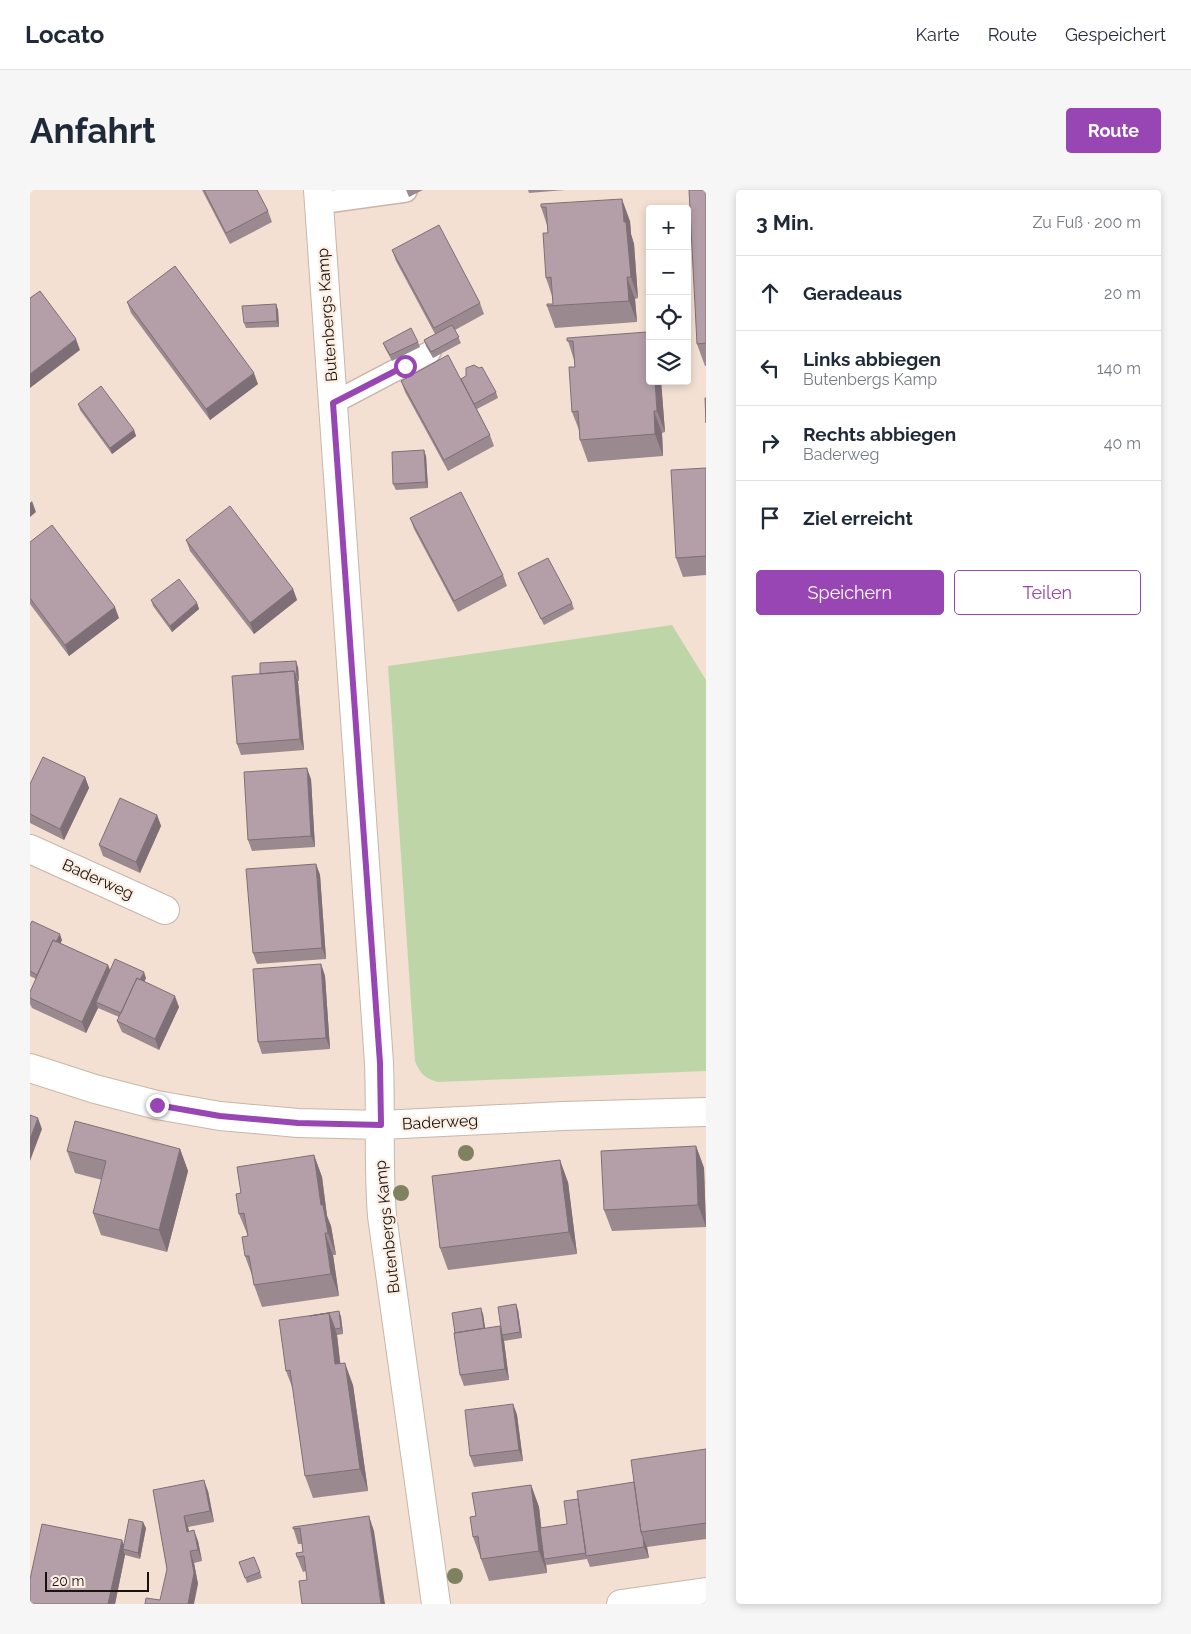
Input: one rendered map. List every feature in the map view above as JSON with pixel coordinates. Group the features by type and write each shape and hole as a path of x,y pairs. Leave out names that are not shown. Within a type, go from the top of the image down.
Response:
{"street":[{"name":"Butenbergs Kamp","path":"318,197 380,1063 381,1125 379,1180 382,1216 436,1604"},
{"name":"Baderweg","path":"30,849 165,910"},
{"name":"Baderweg","path":"30,1068 95,1090 157,1105 220,1116 298,1123 381,1125 563,1116 706,1112"},
{"path":"621,1604 706,1592"}],"lane":[{"path":"318,197 406,191"},
{"path":"333,403 430,352"}],"green space":[{"path":"672,625 706,680 706,1071 438,1082 430,1079 421,1073 415,1061 388,666"}],"building":[{"path":"204,190 257,190 268,211 226,233"},
{"path":"689,190 706,190 706,343 697,344 691,205"},
{"path":"622,199 631,277 627,277 629,301 547,306 547,304 553,304 551,277 546,278 543,233 548,233 546,207 541,207 541,204"},
{"path":"439,225 480,303 434,328 392,250"},
{"path":"175,266 254,373 206,409 127,302"},
{"path":"40,291 76,339 30,374 30,298"},
{"path":"276,304 277,321 244,323 242,306"},
{"path":"452,325 459,337 431,352 424,340"},
{"path":"411,328 418,342 390,355 383,343"},
{"path":"646,332 646,385 655,385 657,411 654,411 655,434 580,440 578,411 572,412 569,367 575,367 573,341 567,341 567,338"},
{"path":"448,355 490,435 444,460 401,381"},
{"path":"474,365 479,368 482,367 496,392 474,404 461,379 466,376 466,368"},
{"path":"101,386 134,430 110,448 78,404"},
{"path":"424,450 426,482 393,484 392,452"},
{"path":"706,468 706,556 676,558 671,470"},
{"path":"461,492 503,575 454,601 410,518"},
{"path":"230,506 293,589 250,623 186,540"},
{"path":"52,525 115,607 65,645 30,598 30,542"},
{"path":"548,558 572,603 541,619 518,573"},
{"path":"179,579 197,603 170,626 151,600"},
{"path":"296,661 297,675 294,671 260,674 260,663"},
{"path":"294,671 300,739 237,744 232,676"},
{"path":"43,757 85,777 60,829 30,814 30,784"},
{"path":"307,768 311,836 248,840 244,772"},
{"path":"120,798 157,815 136,862 99,845"},
{"path":"316,864 322,948 253,953 246,869"},
{"path":"32,921 60,934 56,942 53,940 37,975 30,971 30,925"},
{"path":"53,940 108,965 82,1022 30,998 30,992"},
{"path":"115,959 144,972 140,980 137,978 121,1013 96,1002"},
{"path":"321,964 326,1038 258,1042 253,969"},
{"path":"137,978 175,996 155,1039 117,1021"},
{"path":"30,1115 38,1118 30,1139"},
{"path":"75,1121 180,1149 159,1230 93,1213 106,1161 67,1151"},
{"path":"696,1146 698,1205 604,1210 601,1151"},
{"path":"314,1155 321,1205 323,1205 328,1233 325,1233 331,1274 254,1285 249,1256 245,1256 242,1237 248,1236 244,1213 239,1214 236,1194 241,1193 237,1167"},
{"path":"560,1160 569,1232 440,1248 432,1176"},
{"path":"516,1304 520,1332 502,1335 498,1307"},
{"path":"481,1308 484,1328 455,1333 452,1313"},
{"path":"339,1311 341,1328 335,1329 329,1313 310,1316"},
{"path":"329,1313 335,1364 345,1363 360,1469 305,1476 290,1370 286,1371 279,1320"},
{"path":"500,1326 505,1369 460,1375 454,1333"},
{"path":"513,1404 519,1450 470,1456 465,1410"},
{"path":"706,1449 706,1523 641,1532 631,1460"},
{"path":"204,1480 210,1511 184,1516 187,1532 194,1530 198,1550 190,1551 194,1573 188,1604 145,1604 146,1598 160,1600 167,1569 153,1490"},
{"path":"634,1482 644,1547 586,1556 577,1491"},
{"path":"531,1485 539,1551 481,1559 478,1536 473,1537 470,1517 476,1516 472,1493"},
{"path":"578,1499 586,1553 544,1559 540,1528 567,1524 564,1501"},
{"path":"369,1516 381,1604 302,1604 299,1581 307,1580 304,1556 297,1557 296,1553 303,1552 300,1528 293,1529 293,1527"},
{"path":"129,1519 143,1522 138,1553 123,1549"},
{"path":"42,1524 122,1540 108,1604 30,1604 30,1579"},
{"path":"254,1557 260,1572 245,1578 239,1562"}],"route":[{"path":"157,1105 220,1116 298,1123 381,1125 380,1063 333,403 405,366"}]}
